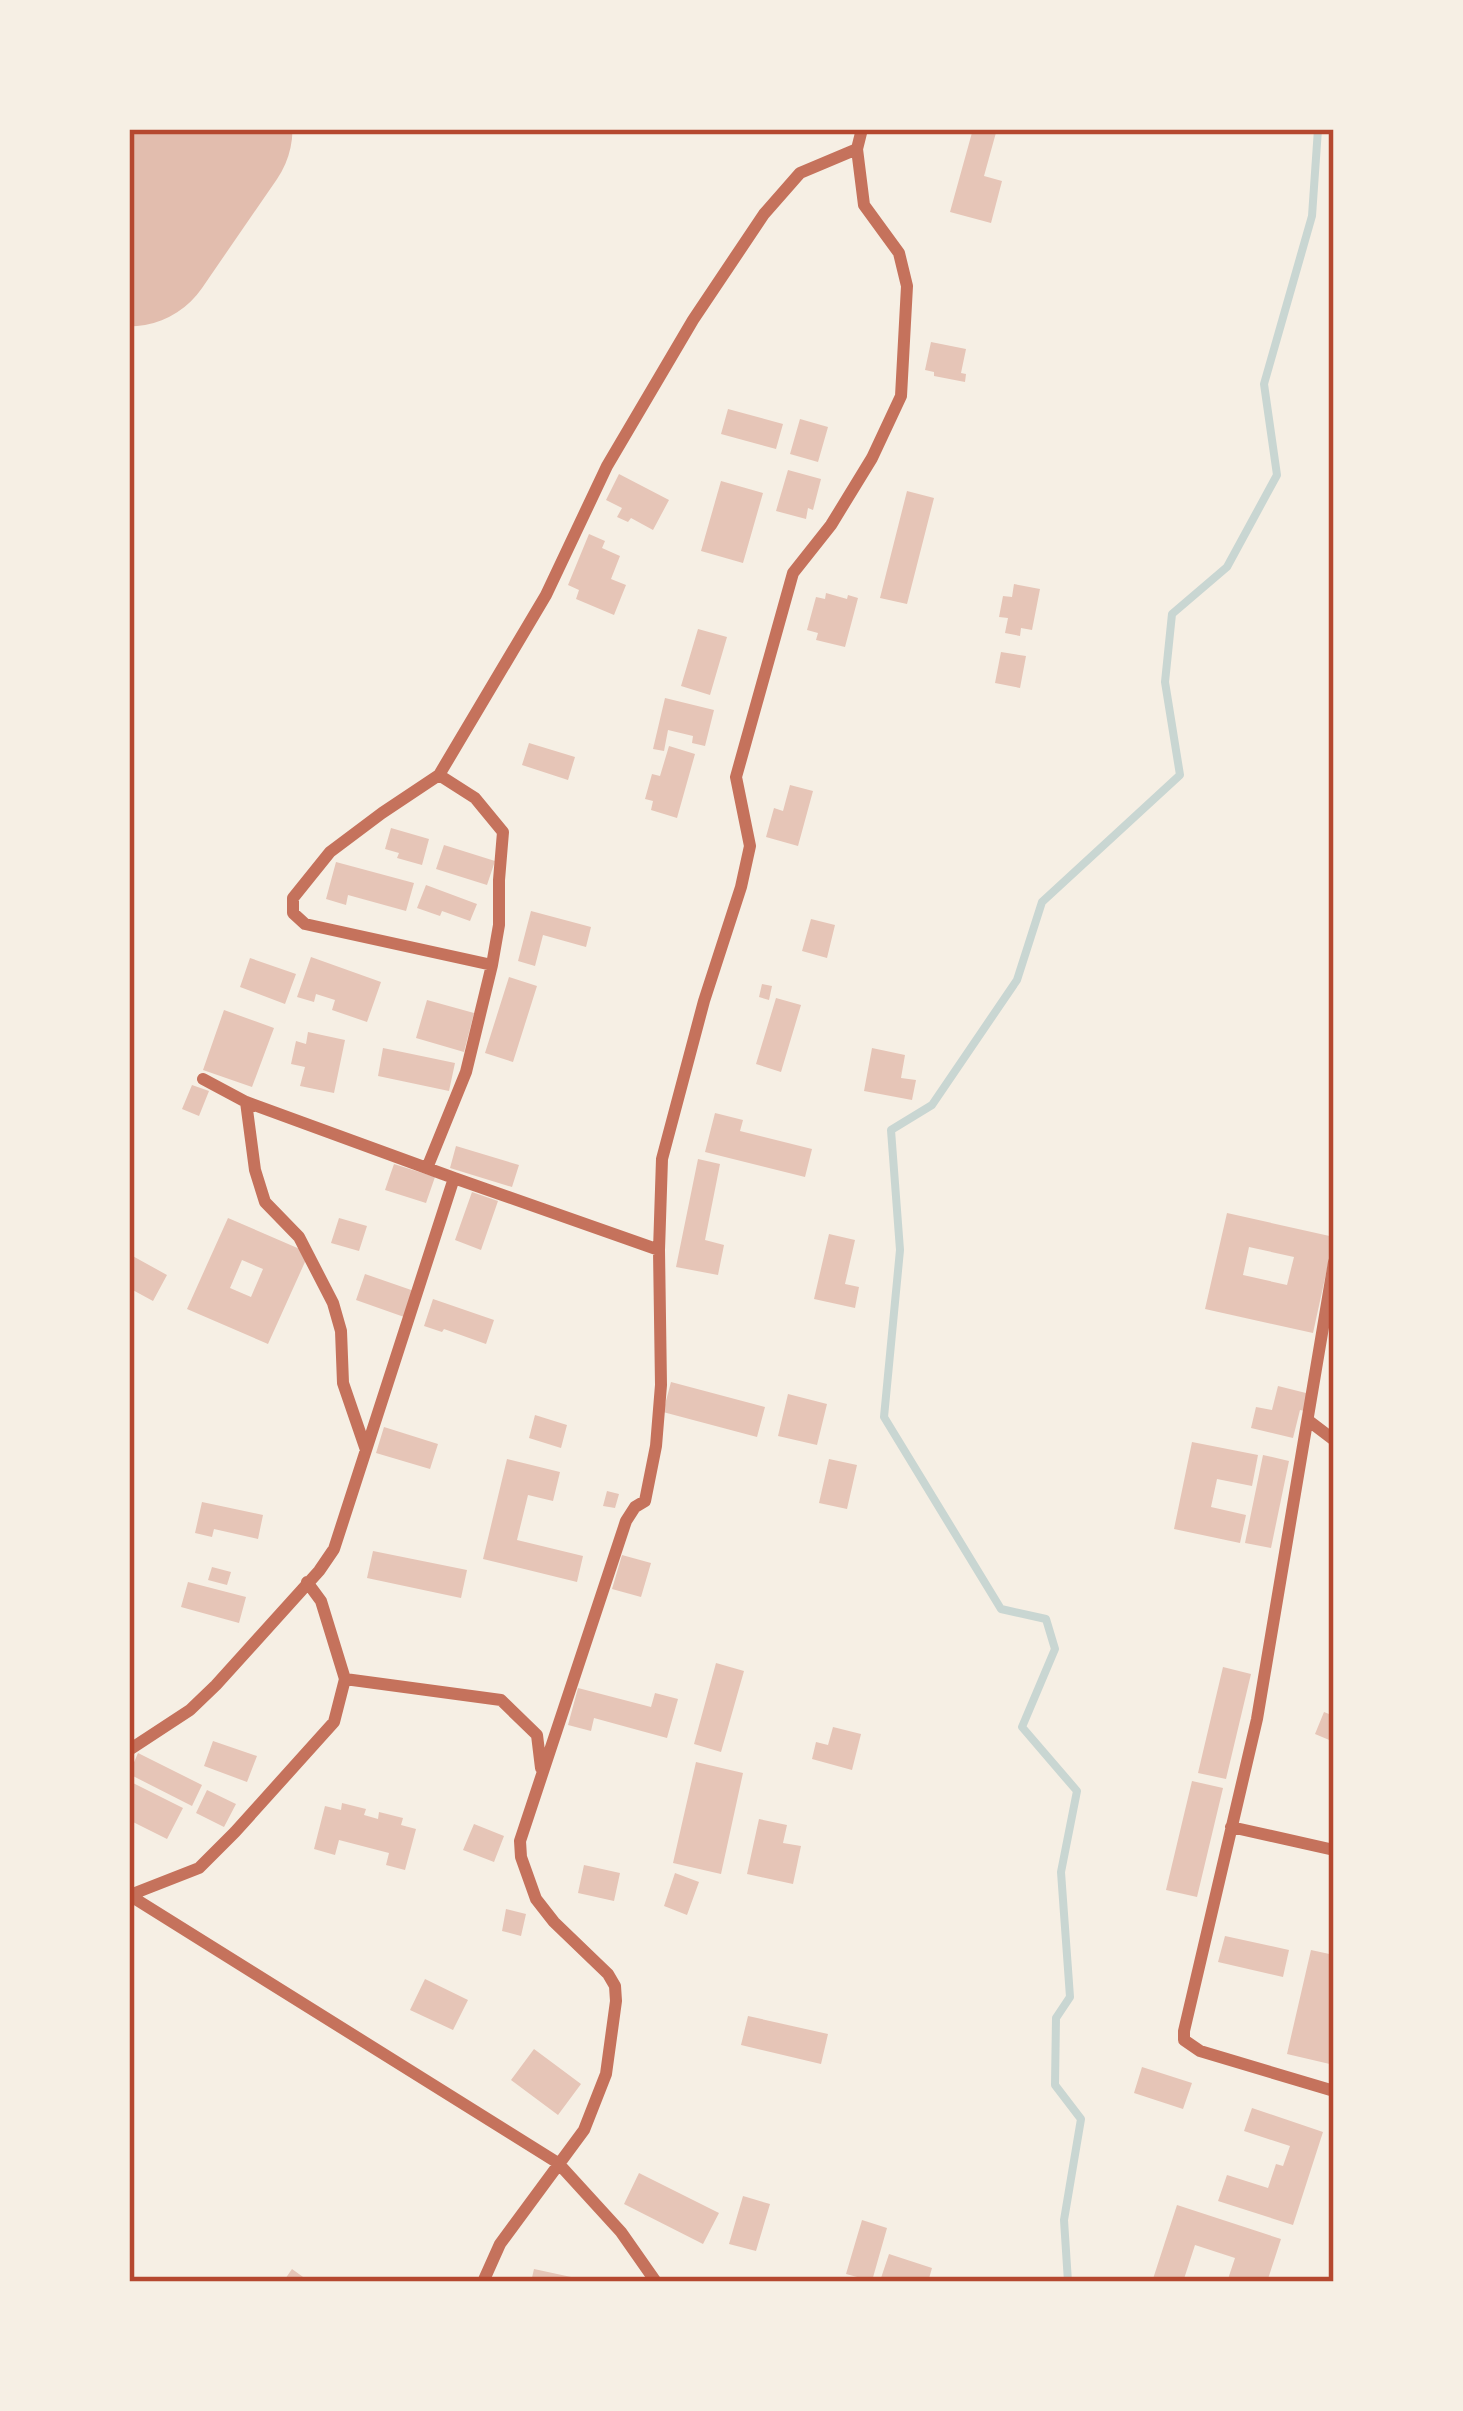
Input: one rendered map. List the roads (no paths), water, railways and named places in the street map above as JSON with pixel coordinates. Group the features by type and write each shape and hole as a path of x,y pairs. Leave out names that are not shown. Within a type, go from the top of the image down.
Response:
{"street":[{"path":"483,2282 500,2244 584,2131 606,2074 615,1986 536,1899 520,1840 626,1521 646,1501 661,1384 662,1160 750,846 736,777 744,742 793,573 831,525 872,458 901,396 907,286 898,253 864,205 857,149 862,129"},
{"path":"492,965 304,924 293,913 293,898 330,852 439,775 546,595 582,514 693,320 764,214 800,173 857,149"},
{"path":"427,1168 466,1072 492,965 499,925 503,832 475,798 439,775"},
{"path":"203,1079 246,1102 659,1250"},
{"path":"246,1102 255,1171 265,1202 299,1237 333,1303 341,1331 343,1383 366,1450"},
{"path":"129,1750 190,1709 216,1684 334,1549 454,1178"},
{"path":"1334,1262 1257,1719 1184,2031 1184,2040 1200,2051 1334,2092"},
{"path":"1309,1421 1334,1440"},
{"path":"130,1895 199,1868 334,1722 345,1679 321,1600 307,1582"},
{"path":"345,1679 501,1700 537,1735 542,1775"},
{"path":"1231,1827 1334,1850"},
{"path":"130,1895 558,2163 621,2231 656,2282"}],"waterway":[{"path":"1068,2282 1064,2220 1081,2119 1055,2085 1056,2018 1070,1997 1061,1872 1077,1791 1022,1727 1055,1649 1046,1619 1001,1609 884,1417 900,1250 891,1130 932,1105 1017,980 1042,902 1180,775 1165,682 1172,614 1227,567 1277,475 1264,384 1312,216 1318,129"}]}
